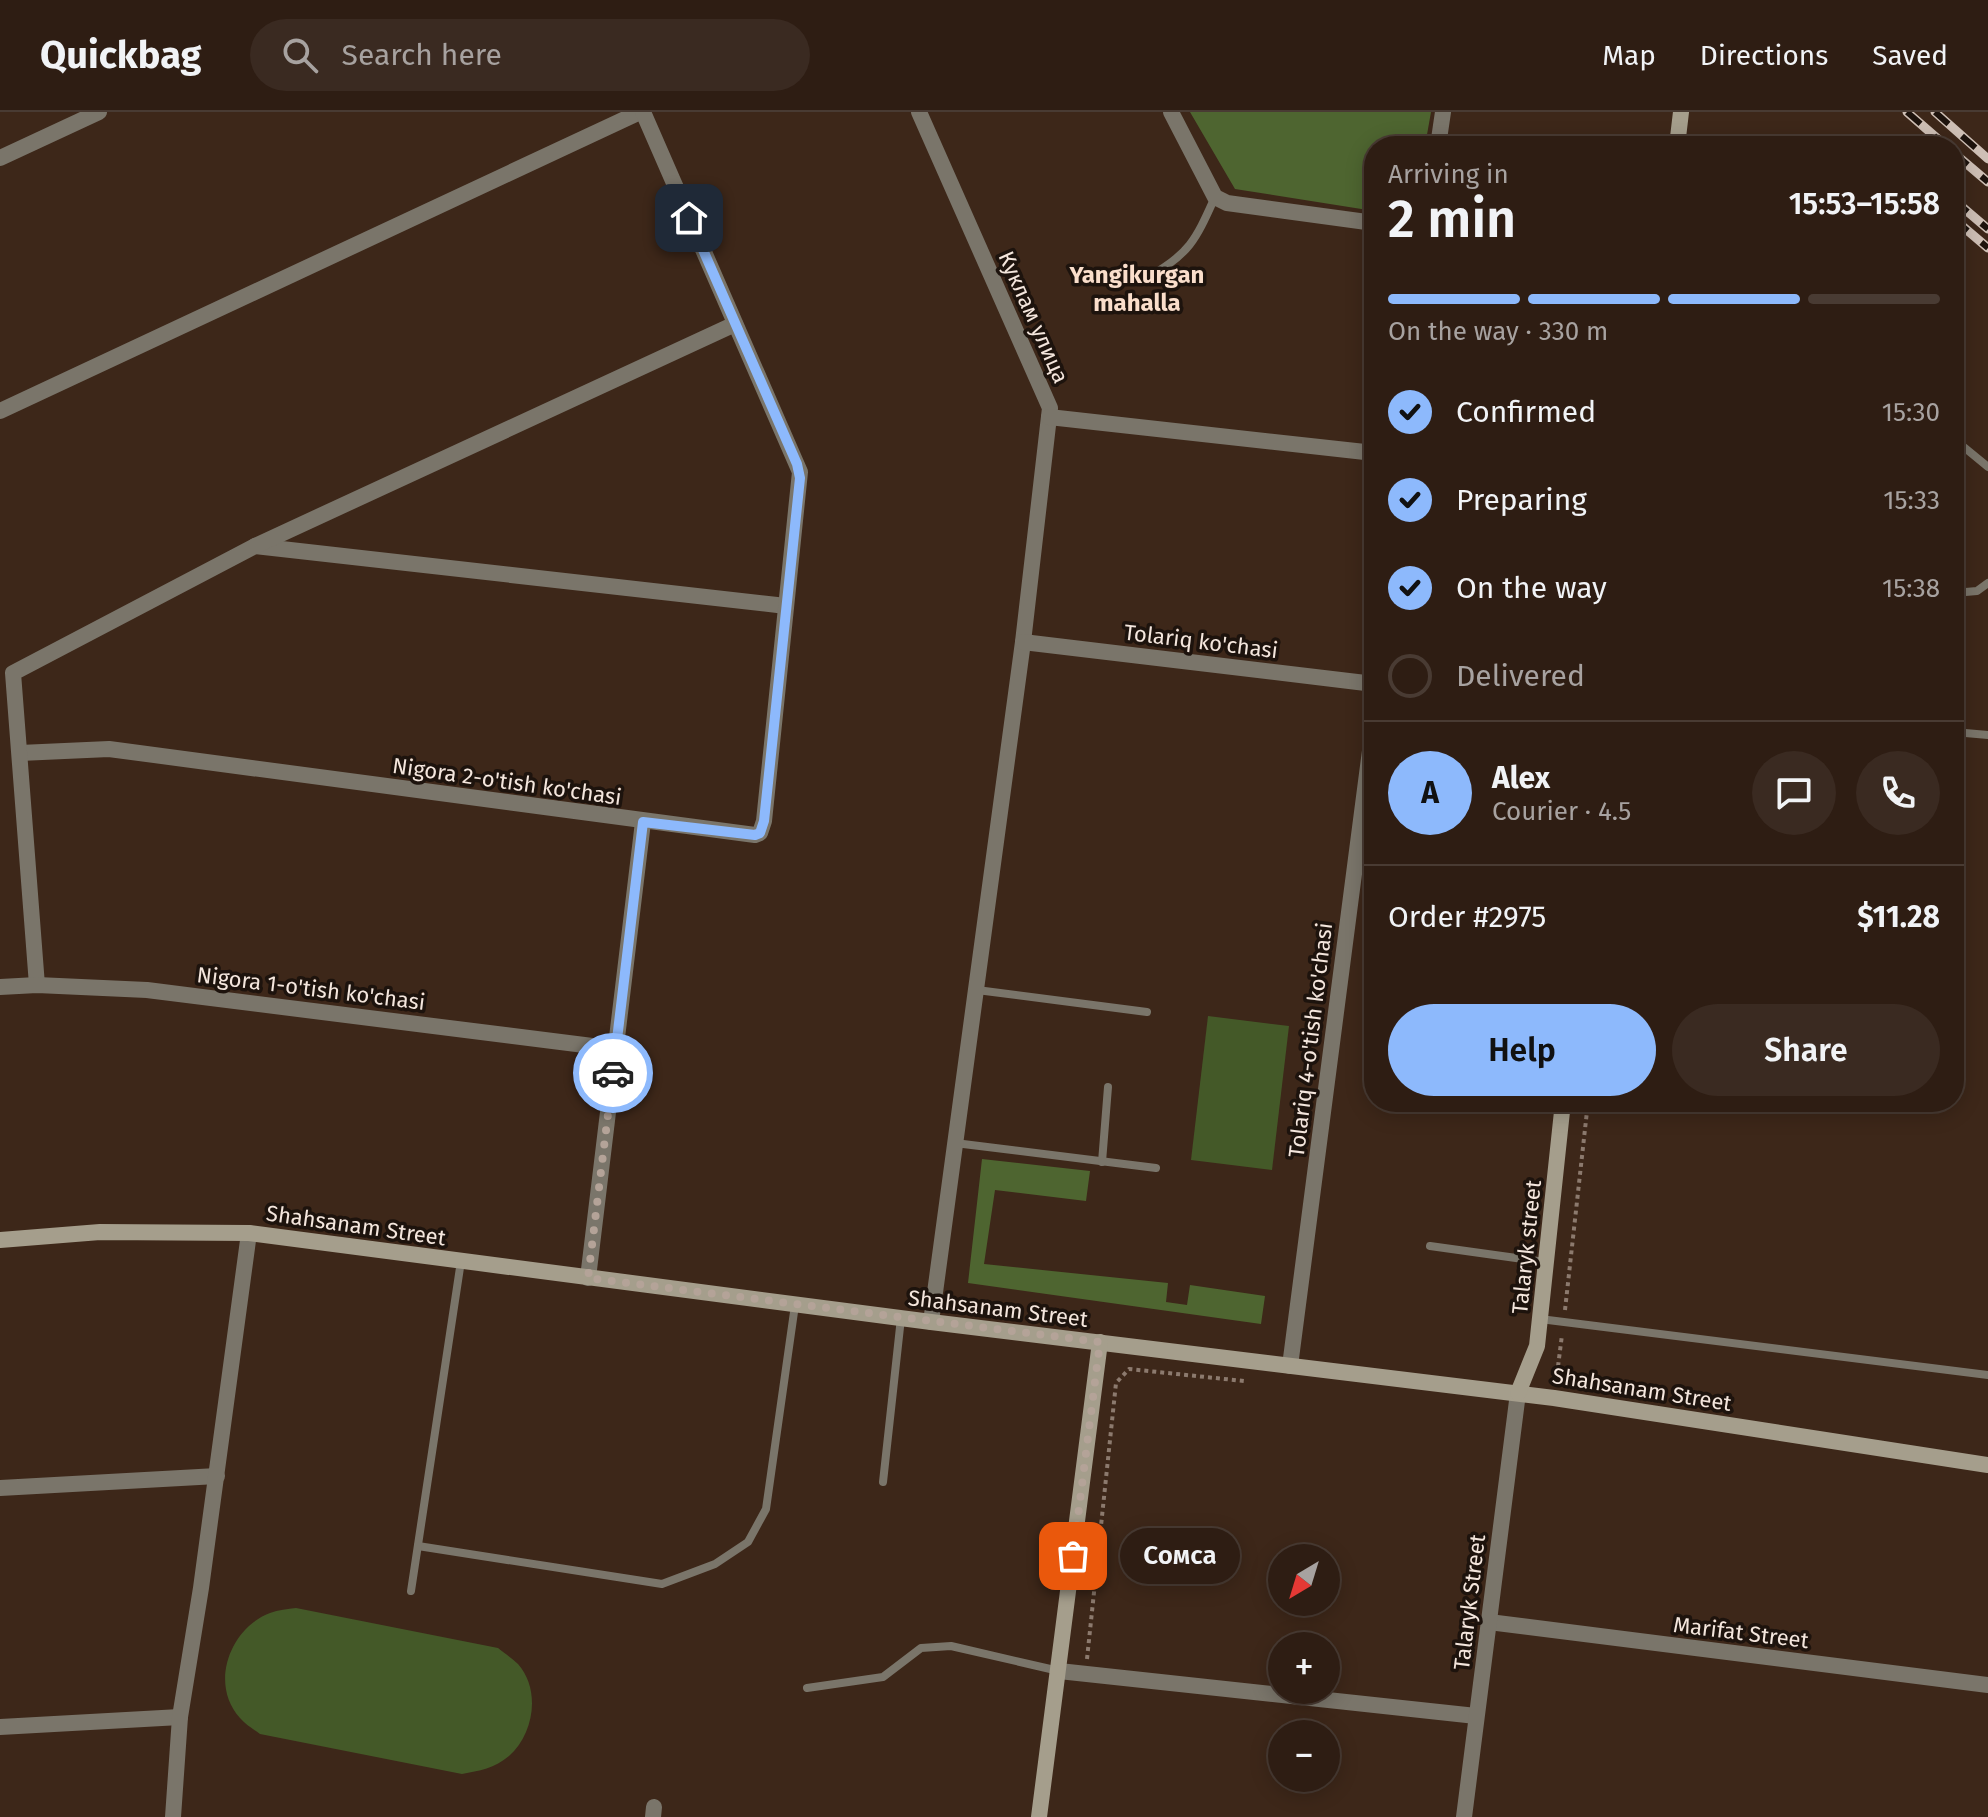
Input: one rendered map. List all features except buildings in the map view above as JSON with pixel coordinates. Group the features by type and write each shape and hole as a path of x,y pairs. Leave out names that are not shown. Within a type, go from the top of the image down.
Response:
{"street":[{"path":"0,158 99,112"},
{"name":"Nigora 2-o'tish ko'chasi","path":"0,411 642,112 800,472 764,821 760,833 755,835 109,749 20,753"},
{"name":"Куклам улица","path":"919,112 1050,408 1049,417 1364,452"},
{"path":"1171,112 1215,197 1227,203 1364,222"},
{"path":"1439,136 1443,112"},
{"path":"1678,136 1681,112"},
{"path":"37,985 13,673 255,546 735,324"},
{"path":"931,1322 1023,642 1049,417"},
{"path":"255,546 786,606"},
{"name":"Tolariq ko'chasi","path":"1023,642 1364,683"},
{"name":"Tolariq 4-o'tish ko'chasi","path":"1290,1366 1364,797"},
{"path":"588,1278 643,822"},
{"name":"Nigora 1-o'tish ko'chasi","path":"0,987 37,985 147,990 616,1049"},
{"name":"Talaryk street","path":"1518,1393 1537,1346 1562,1112"},
{"name":"Shahsanam Street","path":"0,1240 100,1232 249,1233 795,1305 1518,1393 1988,1465"},
{"path":"173,1817 180,1717 217,1476 249,1233"},
{"path":"1039,1817 1100,1342"},
{"name":"Talaryk Street","path":"1464,1817 1518,1393"},
{"path":"0,1488 217,1476"},
{"name":"Marifat Street","path":"1489,1622 1988,1685"},
{"path":"1059,1671 1476,1716"},
{"path":"0,1727 180,1717"}],"lane":[{"path":"1148,277 1174,263 1195,240 1215,197"},
{"path":"1964,447 1988,467"},
{"path":"1964,592 1977,591 1988,583"},
{"path":"1964,733 1988,735"},
{"path":"976,990 1147,1012"},
{"path":"1102,1162 1108,1087"},
{"path":"955,1143 1156,1168"},
{"path":"1430,1246 1546,1262"},
{"path":"411,1591 461,1261"},
{"path":"418,1546 662,1584 715,1564 748,1542 766,1509 795,1305"},
{"path":"883,1482 901,1318"},
{"path":"1540,1319 1988,1375"},
{"path":"807,1688 883,1677 921,1648 951,1646 1059,1671"}],"green space":[{"path":"1190,112 1431,112 1427,136 1364,136 1364,209 1235,189"},
{"path":"1208,1016 1289,1026 1272,1170 1191,1160"},
{"path":"982,1159 1090,1171 1086,1201 995,1190 984,1264 1168,1283 1166,1302 1187,1305 1190,1285 1265,1296 1261,1324 968,1283"},
{"path":"296,1608 498,1648 518,1664 530,1686 532,1712 518,1747 498,1763 462,1774 260,1734 242,1720 231,1704 225,1674 228,1658 244,1631 256,1620 273,1612"}],"railway":[{"path":"1907,112 1935,136"},
{"path":"1935,112 1962,136"},
{"path":"1964,138 1988,159"},
{"path":"1964,162 1988,182"},
{"path":"1964,209 1988,229"},
{"path":"1964,228 1988,248"}],"way so far":[{"path":"613,1073 588,1278 1100,1342 1073,1556"}],"place":[{"name":"Сомса","path":"1073,1556"}],"district":[{"name":"Yangikurgan mahalla","path":"1137,289"}],"route":[{"path":"613,1073 643,822 755,835 760,833 764,821 800,478 797,464 689,218"}]}
